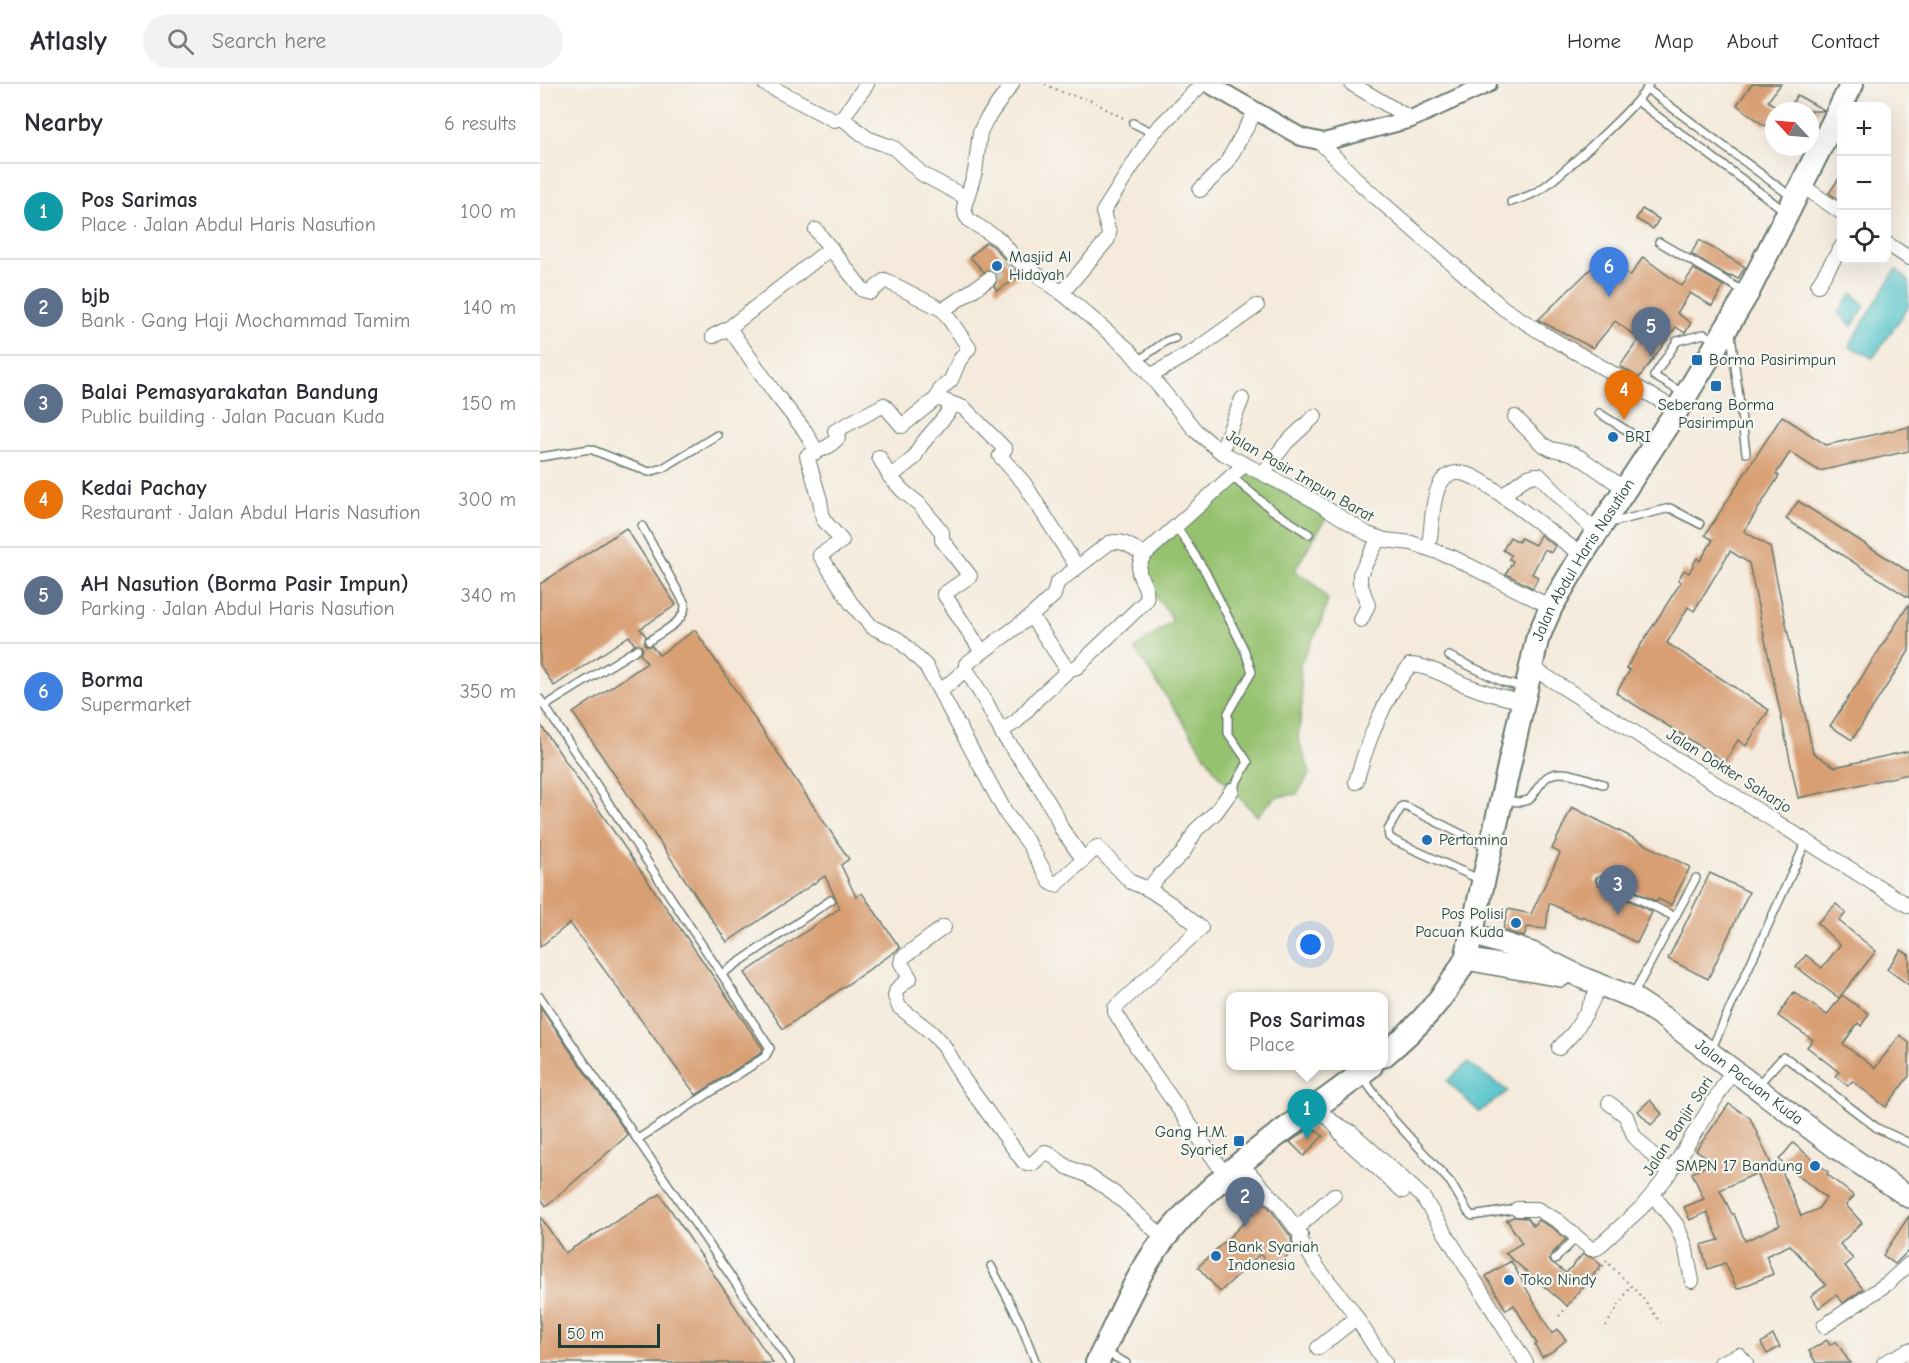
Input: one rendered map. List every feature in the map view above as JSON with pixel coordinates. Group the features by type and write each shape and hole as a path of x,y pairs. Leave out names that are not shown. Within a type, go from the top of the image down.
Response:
{"highway":[{"name":"Jalan Abdul Haris Nasution","path":"1388,1052 1432,1010 1449,988 1466,959 1537,640 1551,606 1682,402 1747,294 1852,84"},
{"path":"1100,1357 1139,1276 1180,1220 1233,1170 1314,1106 1366,1070"}],"main road":[{"name":"Jalan Pacuan Kuda","path":"1473,934 1532,953 1593,982 1632,997 1663,1017 1835,1147 1909,1197"},
{"name":"Jalan Pacuan Kuda","path":"1466,959 1593,982"}],"street":[{"path":"765,84 834,120 842,118 867,84"},
{"path":"842,118 867,138 894,148 922,174 967,198 975,172 982,126 1012,84"},
{"path":"1062,293 1107,239 1109,233 1103,212 1153,133 1202,84"},
{"path":"1209,84 1301,137 1320,142 1392,126 1488,84"},
{"path":"1352,84 1411,119"},
{"path":"1200,190 1226,164 1255,112"},
{"path":"1320,142 1362,185 1503,309 1682,402"},
{"name":"Jalan Pasir Impun Barat","path":"967,198 964,207 970,221 999,238 1014,261 1062,293 1104,326 1139,360 1196,432 1221,452 1379,538 1412,543 1445,554 1551,606"},
{"path":"1794,199 1837,212"},
{"path":"816,230 863,290 871,292 885,280 943,310 969,348 959,361 951,380 940,390 937,398 902,426 884,405 835,431 838,438 829,446 807,456 823,519 842,541 820,555 851,603 872,627 898,639 926,666 1007,815 1029,844 1050,882 1056,885 1097,847 1131,882 1171,903 1201,928 1117,1004 1115,1012 1152,1071 1233,1170 1278,1204 1301,1235 1300,1240 1320,1270 1356,1318 1385,1363"},
{"path":"1891,246 1909,258"},
{"path":"713,336 729,328 831,248"},
{"path":"1818,285 1837,254"},
{"path":"943,310 989,279"},
{"path":"1152,375 1197,349 1257,306"},
{"path":"729,328 805,431 817,452"},
{"path":"937,398 964,408 1005,449 1000,456 1024,483 1077,567"},
{"path":"1221,452 1242,399"},
{"path":"890,477 914,458 951,405"},
{"path":"1263,473 1286,443 1315,416"},
{"path":"1515,417 1542,444 1581,458 1625,489"},
{"path":"879,457 890,477 920,504 942,532 942,540 970,576 944,594 982,651"},
{"path":"1001,731 1016,722 1038,698 1071,669 1077,667 1146,601 1148,592 1138,574 1138,566 1144,555 1245,464"},
{"path":"1430,538 1437,492 1441,483 1450,476 1461,473 1484,481 1582,555"},
{"path":"1503,496 1521,481 1533,475 1539,475 1583,520 1600,528"},
{"path":"1361,620 1368,605 1360,583 1360,574 1379,538"},
{"path":"1083,859 1061,828 1034,778 1001,731 966,669 966,664 1031,616 1054,595 1057,583 1109,543 1118,541 1125,543 1144,555"},
{"path":"1031,616 1065,666 1071,669"},
{"path":"1356,782 1376,722 1396,683 1410,665 1423,666 1502,698 1525,695"},
{"name":"Jalan Dokter Saharjo","path":"1531,667 1909,906"},
{"path":"941,691 966,669"},
{"path":"1148,889 1183,853 1196,830 1216,812 1232,790"},
{"path":"944,927 902,958 901,963 910,978 897,989 895,996 899,1007 931,1032 944,1046 964,1080 1023,1161 1032,1164 1045,1152 1049,1153 1067,1167 1087,1174 1114,1193 1165,1239"},
{"path":"1559,1048 1580,1023 1593,982"},
{"name":"Jalan Banjir Sari","path":"1596,1249 1653,1195 1670,1173 1733,1070"},
{"path":"1609,1103 1626,1116 1634,1136 1670,1173"},
{"path":"1314,1106 1333,1122 1352,1132 1422,1196 1526,1363"},
{"path":"1333,1122 1345,1138 1441,1227"},
{"path":"1296,1229 1334,1195"},
{"path":"1653,1195 1676,1224 1684,1245 1692,1281"},
{"path":"1517,1209 1537,1209 1558,1221 1596,1249"},
{"path":"1824,1326 1888,1282 1909,1264"},
{"path":"1318,1348 1356,1318"},
{"path":"1884,1363 1909,1350"},
{"path":"1721,1363 1739,1355 1746,1363"}],"lane":[{"path":"1512,202 1538,191 1637,101 1648,86 1794,199"},
{"path":"1637,101 1794,199"},
{"path":"1133,123 1153,133"},
{"path":"1659,242 1747,294"},
{"path":"1682,402 1654,376 1677,341 1724,332 1746,453"},
{"path":"1139,360 1166,341 1175,338"},
{"path":"1599,413 1653,447"},
{"path":"540,457 590,449 649,472 663,468 717,435"},
{"path":"1231,476 1272,510 1308,534"},
{"path":"1600,528 1670,508 1700,524"},
{"path":"642,525 685,604 686,612 682,618 649,641"},
{"path":"1176,525 1205,571 1245,649 1252,672 1228,713 1228,733 1248,762 1232,790"},
{"path":"545,706 637,649"},
{"path":"1449,656 1525,695"},
{"path":"540,699 769,1043 769,1052 765,1057 638,1138"},
{"path":"1502,800 1519,802 1529,800 1545,779 1553,773 1561,772 1603,784"},
{"path":"1484,882 1395,841 1389,837 1388,830 1401,806 1407,807 1491,848"},
{"path":"1710,1053 1807,840"},
{"path":"1632,997 1696,878"},
{"path":"1601,880 1676,917"},
{"path":"723,973 831,900"},
{"path":"540,997 790,1363"},
{"path":"1756,1087 1783,1058 1790,1060 1877,1128 1909,1143"},
{"path":"1366,1070 1393,1119 1451,1183 1472,1216 1517,1209"},
{"path":"1555,1259 1577,1237"},
{"path":"991,1266 1020,1322 1036,1363"},
{"path":"1100,1357 1126,1363"}],"path":[{"path":"1045,84 1066,94 1088,99 1133,123"},
{"path":"1596,1249 1631,1285 1661,1323"},
{"path":"1559,1316 1607,1261"},
{"path":"1606,1326 1631,1285"}],"green space":[{"path":"1244,470 1327,516 1294,571 1314,583 1328,600 1320,625 1300,664 1302,703 1298,739 1310,773 1297,794 1275,797 1257,816 1218,775 1135,649 1172,621 1170,615 1139,576 1148,558"}],"water":[{"path":"1896,269 1909,281 1908,308 1873,358 1849,346"},
{"path":"1853,293 1865,306 1852,326 1838,313"},
{"path":"1468,1063 1508,1091 1479,1112 1447,1081"}],"building":[{"path":"1752,84 1781,84 1769,102 1765,102 1765,126 1737,105"},
{"path":"1797,95 1810,102 1793,102"},
{"path":"1837,181 1837,199 1829,193"},
{"path":"1642,209 1659,219 1653,229 1636,219"},
{"path":"1699,240 1745,267 1738,279 1731,275 1730,277 1691,254"},
{"name":"Masjid Al Hidayah","path":"986,242 1022,275 997,291 994,286 998,279 996,274 989,270 984,272 970,257"},
{"path":"1604,256 1630,276 1643,257 1682,286 1694,269 1724,286 1712,306 1690,293 1677,313 1691,323 1685,333 1676,327 1639,378 1620,366 1639,339 1615,321 1593,348 1538,320"},
{"path":"1782,416 1826,445 1909,427 1909,451 1819,471 1790,452 1776,474 1779,476 1744,531 1770,547 1813,753 1835,767 1909,751 1909,774 1798,798 1749,563 1730,551 1694,611 1688,607 1667,643 1769,710 1746,746 1738,740 1725,762 1616,693 1630,670 1626,668 1681,582 1678,580 1684,570 1689,573 1697,558 1700,561 1713,540 1705,535"},
{"path":"1798,501 1909,572 1909,598 1786,519"},
{"path":"626,528 676,605 640,629 646,636 644,644 652,646 659,655 695,630 849,859 841,865 856,897 862,893 900,948 783,1029 745,973 840,908 825,876 727,942 573,713 647,663 640,654 643,649 641,646 634,644 629,636 554,686 540,665 540,584"},
{"path":"1540,535 1555,546 1551,553 1545,549 1532,574 1538,577 1533,588 1506,574 1513,561 1509,559 1511,555 1503,550 1510,537 1519,542 1521,538 1535,545"},
{"path":"1909,604 1909,651 1852,740 1830,726"},
{"path":"540,724 763,1049 761,1053 696,1095 570,923 540,947"},
{"path":"1572,807 1690,867 1671,905 1658,899 1657,902 1604,875 1596,877 1595,881 1598,885 1652,912 1637,943 1582,916 1581,918 1549,903 1546,929 1527,927 1524,937 1503,930 1508,909 1531,914 1560,853 1552,849"},
{"path":"1710,873 1749,892 1708,979 1668,959"},
{"path":"1836,904 1846,913 1839,921 1876,951 1839,998 1796,967 1806,955 1822,968 1840,945 1817,923"},
{"path":"1901,950 1909,955 1909,985 1887,969"},
{"path":"1794,992 1827,1015 1842,995 1869,1014 1861,1026 1858,1023 1843,1044 1875,1068 1900,1035 1909,1043 1909,1076 1886,1107 1852,1081 1848,1086 1835,1076 1839,1072 1807,1047 1813,1040 1778,1016"},
{"path":"540,1007 628,1135 546,1206 540,1197"},
{"path":"1650,1100 1662,1114 1651,1125 1638,1111"},
{"path":"1729,1104 1750,1118 1773,1168 1778,1162 1801,1216 1818,1209 1826,1198 1779,1160 1793,1143 1828,1172 1827,1174 1854,1196 1846,1205 1862,1223 1840,1244 1853,1259 1845,1266 1863,1289 1843,1303 1836,1295 1819,1308 1811,1296 1826,1285 1790,1245 1766,1256 1773,1274 1737,1289 1725,1263 1708,1269 1701,1245 1719,1240 1707,1212 1690,1220 1684,1207 1704,1199 1692,1173 1714,1162 1696,1150","holes":["1757,1173 1780,1225 1745,1241 1734,1214 1720,1190"]},
{"path":"1312,1127 1323,1136 1304,1156 1290,1142"},
{"path":"1253,1191 1291,1237 1292,1243 1288,1247 1292,1251 1274,1269 1260,1254 1220,1292 1198,1267 1254,1213 1243,1201"},
{"path":"660,1194 773,1363 540,1363 540,1216 565,1253"},
{"path":"1909,1216 1909,1250 1895,1264 1883,1255"},
{"path":"1513,1217 1528,1218 1533,1226 1538,1220 1553,1228 1566,1239 1549,1260 1566,1273 1583,1254 1593,1258 1601,1265 1567,1306 1505,1253 1522,1243 1507,1220"},
{"path":"1511,1261 1552,1334 1557,1329 1566,1340 1542,1357 1514,1305 1506,1310 1486,1276"},
{"path":"1773,1335 1780,1347 1767,1354 1761,1343"},
{"path":"1827,1340 1830,1345 1836,1341 1850,1363 1816,1363 1809,1351"}],"tunnel":[{"path":"989,279 1011,263"}],"place":[{"name":"Masjid Al Hidayah","path":"997,266"},
{"name":"Borma","path":"1609,297"},
{"name":"AH Nasution (Borma Pasir Impun)","path":"1651,357"},
{"name":"Borma Pasirimpun","path":"1697,360"},
{"name":"Seberang Borma Pasirimpun","path":"1716,386"},
{"name":"Kedai Pachay","path":"1624,420"},
{"name":"BRI","path":"1613,437"},
{"name":"Pertamina","path":"1427,840"},
{"name":"Balai Pemasyarakatan Bandung","path":"1618,915"},
{"name":"Pos Polisi Pacuan Kuda","path":"1516,923"},
{"name":"Pos Sarimas","path":"1307,1139"},
{"name":"Gang H.M. Syarief","path":"1239,1141"},
{"name":"SMPN 17 Bandung","path":"1815,1166"},
{"name":"bjb","path":"1245,1227"},
{"name":"Bank Syariah Indonesia","path":"1216,1256"},
{"name":"Toko Nindy","path":"1509,1280"}]}
